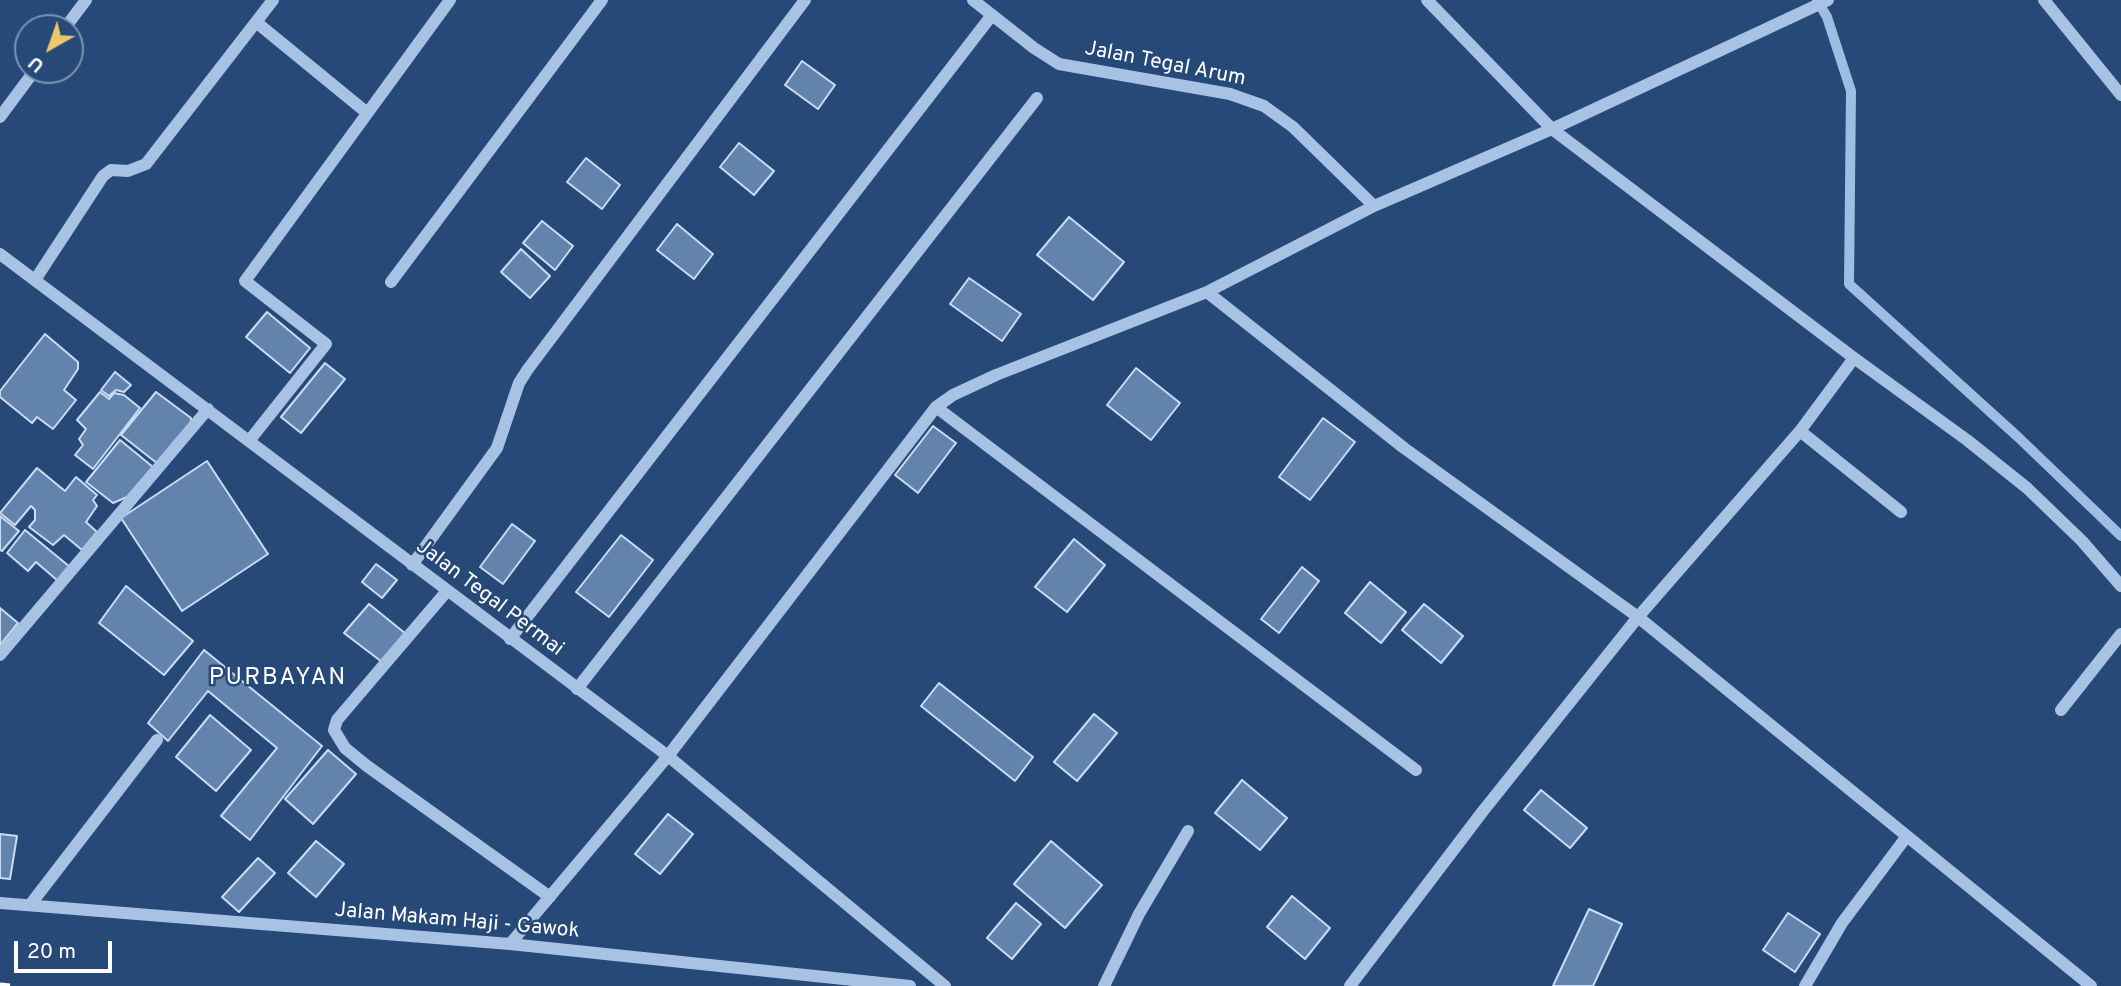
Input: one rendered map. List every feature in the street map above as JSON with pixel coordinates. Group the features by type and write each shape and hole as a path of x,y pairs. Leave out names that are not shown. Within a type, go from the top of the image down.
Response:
{"street":[{"path":"35,280 103,176 111,170 128,171 146,164 273,0"},
{"path":"249,441 326,344 245,281 366,111 450,0"},
{"path":"391,282 602,0"},
{"path":"412,565 497,448 519,383 528,369 805,0"},
{"name":"Jalan Tegal Arum","path":"973,0 1059,64 1230,94 1264,106 1293,127 1374,206"},
{"path":"1427,0 1552,129 1854,358 1967,440 2027,488 2082,541 2121,586"},
{"path":"510,944 668,756 936,407 953,395 996,375 1207,292 1374,206 1552,129 1828,0"},
{"path":"2044,0 2121,95"},
{"path":"510,639 992,15"},
{"path":"256,22 366,111"},
{"path":"0,117 24,84"},
{"path":"577,690 1037,98"},
{"name":"Jalan Tegal Permai","path":"0,254 668,756 946,986"},
{"path":"1207,292 1404,448 1639,617 2091,986"},
{"path":"1350,986 1483,811 1639,617 1800,431 1854,358"},
{"path":"936,407 1416,770"},
{"path":"0,655 208,409"},
{"path":"1800,431 1901,512"},
{"path":"447,591 337,720 334,730 345,748 367,766 550,897"},
{"path":"2061,709 2121,634"},
{"path":"30,905 158,740"},
{"path":"1104,986 1139,914 1188,831"},
{"path":"1805,986 1842,923 1907,836"},
{"name":"Jalan Makam Haji - Gawok","path":"0,903 510,944 910,986"}],"building":[{"path":"802,61 835,85 818,109 785,85"},
{"path":"739,143 774,171 754,195 720,167"},
{"path":"586,158 620,185 602,209 567,182"},
{"path":"1069,217 1124,262 1093,300 1037,255"},
{"path":"542,221 573,246 555,270 523,243"},
{"path":"677,224 713,254 694,279 657,250"},
{"path":"521,249 550,276 530,298 501,272"},
{"path":"969,278 1021,314 1002,341 950,304"},
{"path":"267,312 310,348 290,373 246,337"},
{"path":"45,334 78,362 78,369 64,390 76,400 53,429 37,417 32,423 0,397 0,391"},
{"path":"325,363 345,379 301,433 281,417"},
{"path":"1136,368 1180,403 1151,440 1107,405"},
{"path":"115,372 131,385 124,392 116,390 109,396 101,390"},
{"path":"100,392 109,399 114,393 124,395 140,408 93,469 75,455 83,445 79,439 86,429 77,420"},
{"path":"156,392 191,418 191,423 158,464 121,435"},
{"path":"1323,418 1355,442 1310,500 1279,477"},
{"path":"933,426 956,443 918,493 895,475"},
{"path":"120,440 153,467 127,497 113,503 86,482"},
{"path":"207,461 268,554 182,611 121,518"},
{"path":"37,468 65,491 76,477 97,495 93,500 97,506 86,522 97,532 82,550 64,535 53,545 29,527 35,520 35,510 31,506 15,525 0,513"},
{"path":"0,516 19,531 2,551 0,550"},
{"path":"512,524 535,541 503,584 480,567"},
{"path":"25,530 70,567 58,581 36,562 28,571 7,553"},
{"path":"621,535 653,560 609,617 576,592"},
{"path":"1074,539 1105,565 1067,612 1035,587"},
{"path":"376,564 397,580 382,598 362,582"},
{"path":"1302,567 1319,581 1279,633 1261,619"},
{"path":"1370,582 1406,612 1381,643 1345,613"},
{"path":"126,586 193,641 164,675 99,623"},
{"path":"369,604 406,634 382,662 344,633"},
{"path":"1424,604 1463,636 1441,663 1402,630"},
{"path":"0,608 18,623 0,645"},
{"path":"204,650 322,746 250,840 221,816 277,748 208,691 168,741 148,723"},
{"path":"939,683 1033,757 1015,781 921,706"},
{"path":"1094,714 1117,733 1077,781 1054,762"},
{"path":"210,715 251,750 216,791 176,757"},
{"path":"328,750 356,774 313,824 285,799"},
{"path":"1242,780 1287,818 1260,850 1215,813"},
{"path":"1541,790 1587,828 1570,848 1524,810"},
{"path":"668,814 693,834 660,874 635,854"},
{"path":"0,834 17,836 10,879 0,878"},
{"path":"316,841 344,864 316,897 288,873"},
{"path":"1051,841 1102,885 1065,928 1014,884"},
{"path":"258,858 275,873 239,912 222,897"},
{"path":"1292,896 1330,928 1305,959 1267,927"},
{"path":"1016,903 1041,924 1012,959 987,938"},
{"path":"1589,909 1622,924 1593,986 1553,986"},
{"path":"1788,913 1820,934 1795,972 1763,950"}],"waterway":[{"path":"1817,0 1827,17 1851,91 1849,284 2018,437 2121,536"}],"railway":[{"path":"0,985 10,986"}],"district":[{"name":"PURBAYAN","path":"278,679"}]}
